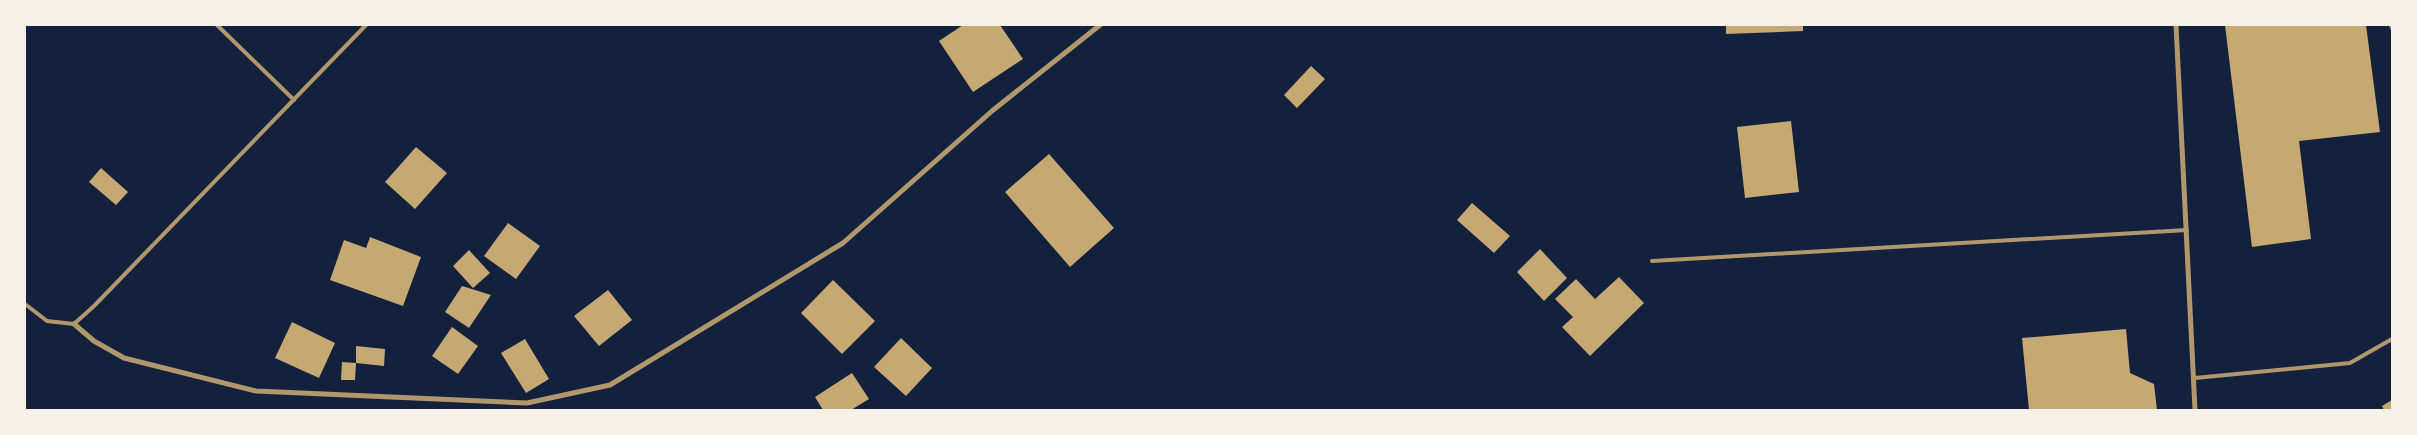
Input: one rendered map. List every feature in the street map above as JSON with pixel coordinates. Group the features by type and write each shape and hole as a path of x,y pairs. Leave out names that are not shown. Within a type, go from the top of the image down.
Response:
{"street":[{"path":"74,324 94,341 124,358 256,391 527,403 610,385 843,243 992,111 1100,25"},
{"path":"2176,25 2195,378 2195,410"}],"lane":[{"path":"217,25 294,100"},
{"path":"25,304 47,321 74,324 94,306 366,25"},
{"path":"1652,261 2187,230"},
{"path":"2195,378 2350,363 2392,339"}],"building":[{"path":"963,25 1000,25 1023,59 973,92 939,41"},
{"path":"1726,25 1803,25 1803,31 1726,34"},
{"path":"2225,25 2366,25 2380,132 2299,141 2311,239 2252,247"},
{"path":"1311,66 1325,79 1297,108 1284,95"},
{"path":"1791,121 1799,192 1745,198 1737,127"},
{"path":"416,147 447,173 415,209 385,182"},
{"path":"1049,154 1114,228 1070,267 1005,192"},
{"path":"101,168 128,192 116,205 89,182"},
{"path":"1472,203 1510,236 1494,253 1457,220"},
{"path":"508,223 540,246 516,279 484,256"},
{"path":"370,237 421,257 403,306 330,280 344,240 366,248"},
{"path":"1540,249 1567,278 1544,301 1517,272"},
{"path":"469,250 490,273 473,288 453,266"},
{"path":"1619,277 1644,303 1590,356 1562,327 1573,317 1555,299 1576,279 1595,299"},
{"path":"833,280 875,321 842,354 801,313"},
{"path":"462,286 491,295 469,328 445,312"},
{"path":"608,290 632,320 599,346 574,316"},
{"path":"292,322 335,343 319,378 275,358"},
{"path":"452,327 478,346 458,374 432,356"},
{"path":"2126,329 2130,373 2154,384 2157,410 2029,410 2022,338"},
{"path":"901,338 932,368 906,396 874,367"},
{"path":"525,339 549,379 526,393 501,353"},
{"path":"356,346 385,349 384,366 356,363"},
{"path":"342,362 356,363 355,380 341,380"},
{"path":"852,373 869,399 851,410 823,410 815,397"},
{"path":"2392,400 2392,410 2384,410 2382,406"}]}
